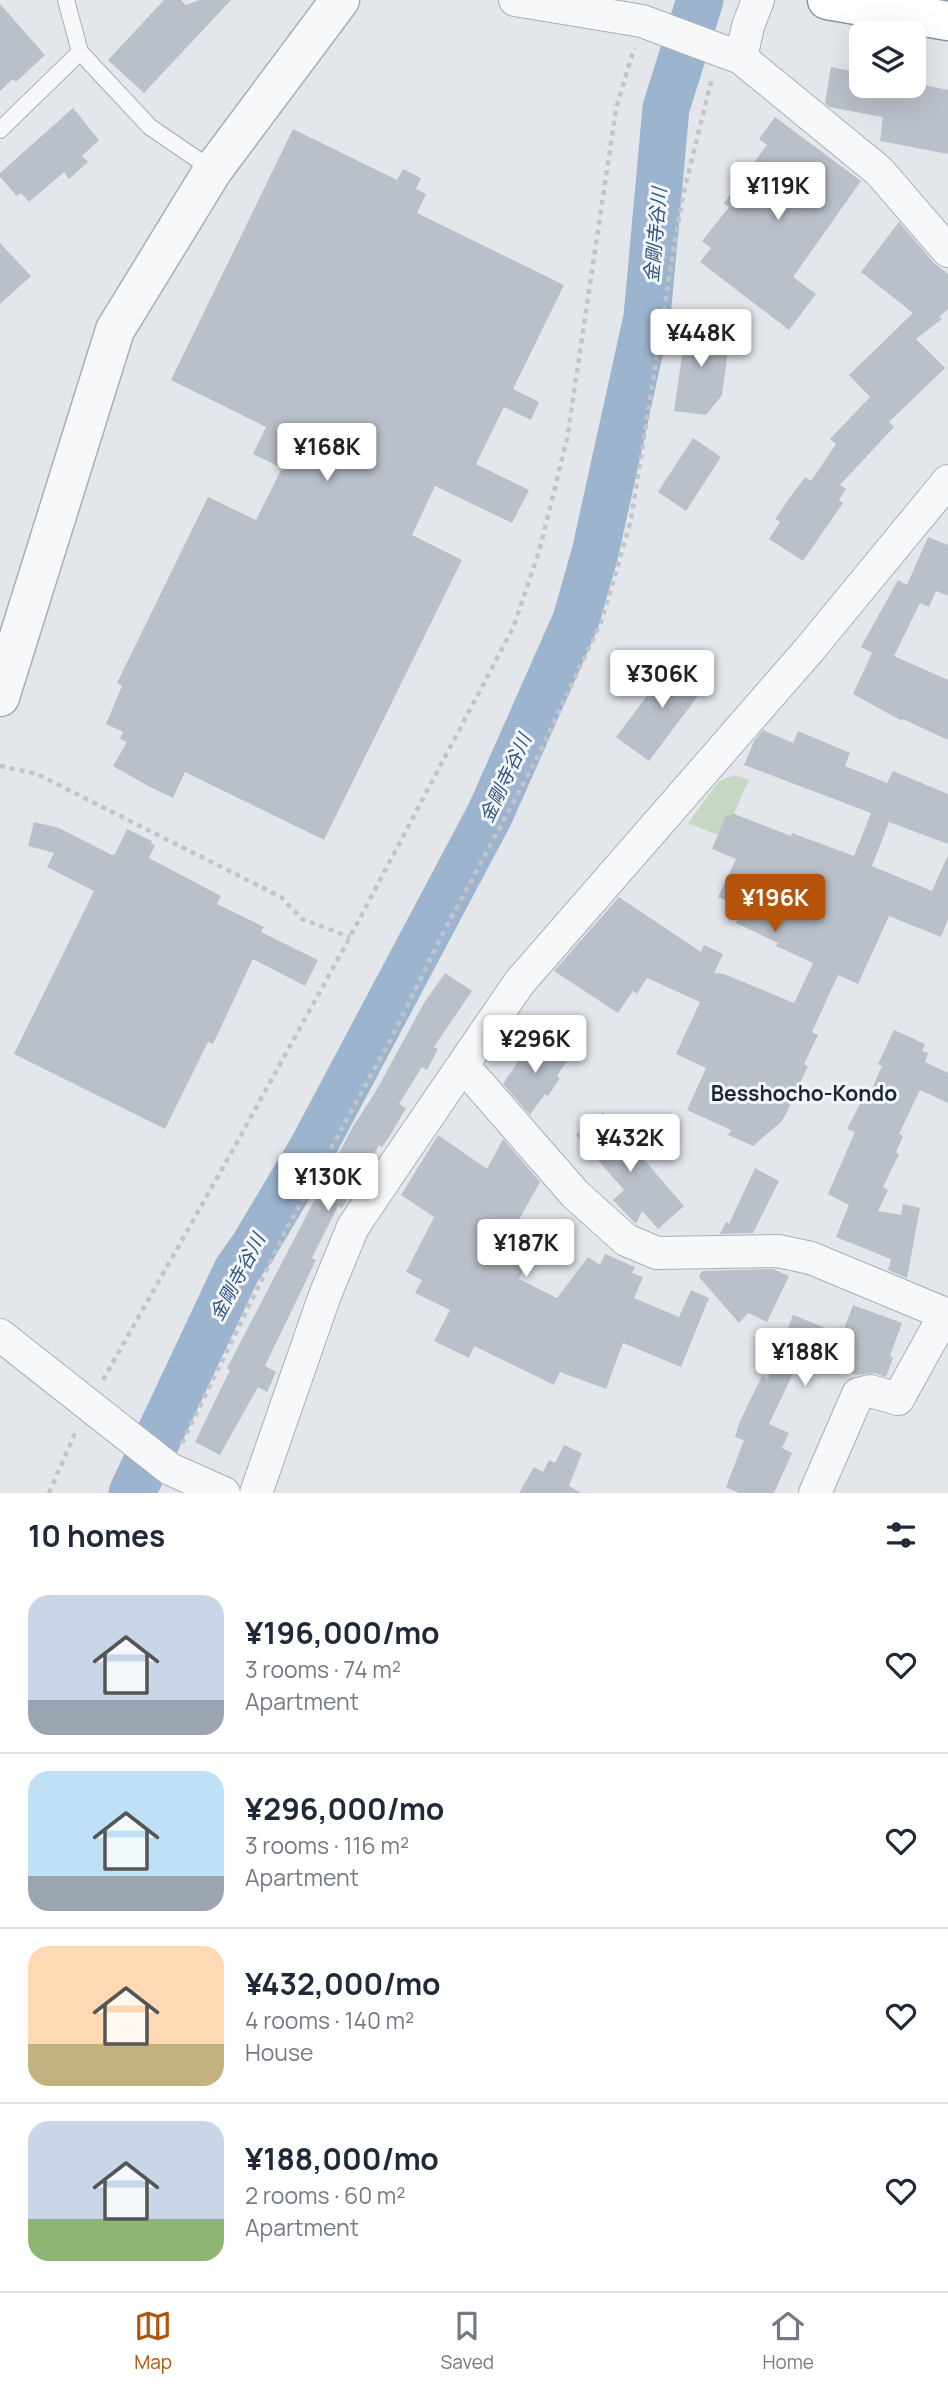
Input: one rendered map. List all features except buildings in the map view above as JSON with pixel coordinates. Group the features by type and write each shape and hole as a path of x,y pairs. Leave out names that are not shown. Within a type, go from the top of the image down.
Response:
{"highway":[{"path":"827,0 948,21"}],"street":[{"path":"0,697 115,330 213,170 340,0"},
{"path":"515,0 642,20 731,54 879,171 948,251"},
{"path":"731,54 748,26 758,0"},
{"path":"256,1493 325,1295 353,1227 460,1069 519,983 809,650 948,481"},
{"path":"460,1069 472,1077 575,1194 626,1240 657,1253 778,1251 811,1258 947,1314 898,1399 870,1391 858,1394 815,1493"},
{"path":"0,1335 170,1469 224,1493"}],"lane":[{"path":"66,0 80,52 150,127 213,170"},
{"path":"0,130 80,52"}],"path":[{"path":"49,1493 88,1406 350,937 513,628 539,552 567,439 616,109 642,20"},
{"path":"170,1469 285,1232 394,1033 442,935 537,758 602,620 631,520 682,202 731,54"},
{"path":"0,766 37,774 281,897 302,919 350,937"}],"green space":[{"path":"735,775 749,780 723,837 688,823 719,781"}],"waterway":[{"name":"金剛寺谷川","path":"132,1493 237,1270 313,1147 490,814 576,620 595,553 647,317 666,108 700,0"}],"district":[{"name":"Besshocho-Kondo","path":"804,1093"}]}
